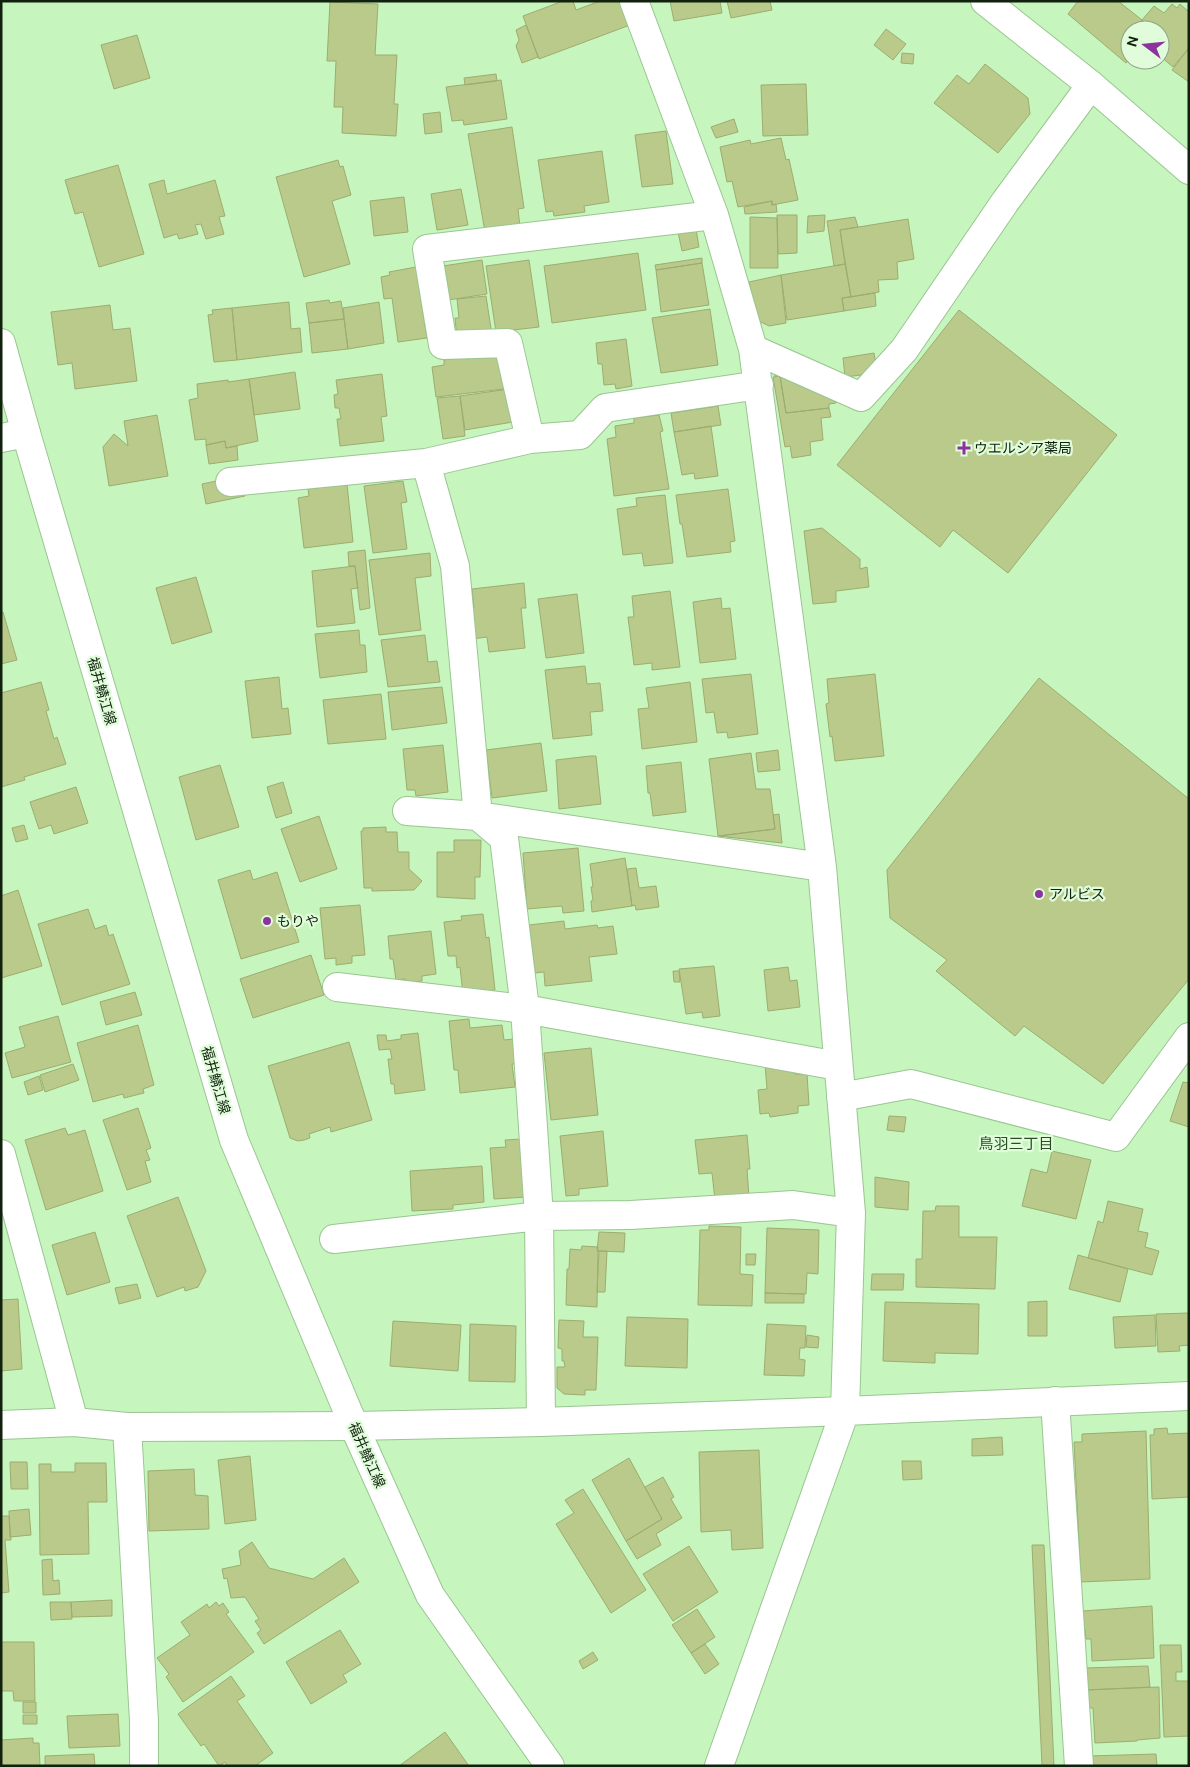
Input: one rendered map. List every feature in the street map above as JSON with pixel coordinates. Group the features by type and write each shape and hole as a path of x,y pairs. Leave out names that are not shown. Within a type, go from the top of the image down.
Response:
{"street":[{"path":"634,1 714,216 754,349 822,867 851,1213 845,1411 719,1766"},
{"path":"985,1 1091,85 1189,170"},
{"path":"754,349 861,397 904,350 1005,202 1091,85"},
{"path":"530,439 508,343 443,345 427,250 714,216"},
{"name":"福井鯖江線","path":"1,343 14,436 234,1140 354,1426 430,1595 550,1766"},
{"path":"230,482 426,463 530,439 580,435 605,408 759,385"},
{"path":"426,463 455,566 478,816 504,838 525,1009 539,1216 541,1422"},
{"path":"407,811 478,816 822,867"},
{"path":"336,987 525,1009 838,1066"},
{"path":"841,1097 911,1084 1116,1137 1189,1037"},
{"path":"1,1154 74,1422"},
{"path":"334,1239 539,1216 631,1215 793,1205 851,1213"},
{"path":"1,1425 74,1422 127,1427 354,1426 541,1422 1189,1396"},
{"path":"1055,1401 1079,1766"},
{"path":"127,1427 144,1722 144,1766"}],"building":[{"path":"563,1 573,1 576,10 600,1 620,1 630,25 539,59 523,16"},
{"path":"670,1 720,1 722,13 674,21"},
{"path":"727,1 770,1 772,10 731,18"},
{"path":"1078,1 1118,1 1142,20 1120,20 1120,58 1068,14"},
{"path":"330,2 378,4 375,55 397,55 394,104 398,104 396,136 342,133 343,107 334,107 336,61 327,61"},
{"path":"1172,4 1177,8 1180,4 1189,12 1189,48 1173,67 1170,64 1170,20 1142,20 1154,6 1164,13"},
{"path":"526,25 538,57 522,63 516,46 519,40 516,30"},
{"path":"886,29 906,44 893,60 874,45"},
{"path":"137,35 150,78 114,89 101,45"},
{"path":"1189,48 1189,82 1172,70"},
{"path":"902,53 914,54 913,64 901,63"},
{"path":"985,64 1028,98 1030,114 998,153 934,103 957,75 969,84"},
{"path":"496,74 497,81 465,85 464,78"},
{"path":"501,80 507,119 464,125 463,120 452,121 446,87"},
{"path":"806,84 808,135 763,136 761,85"},
{"path":"440,112 442,132 425,134 423,114"},
{"path":"734,119 738,132 716,138 711,127"},
{"path":"512,127 524,208 518,209 520,227 485,232 468,134"},
{"path":"666,131 673,184 642,187 635,135"},
{"path":"781,138 786,160 789,159 798,200 772,205 772,201 738,207 732,181 727,182 720,147 750,140 751,144"},
{"path":"602,151 609,202 584,206 585,212 554,216 553,211 546,212 538,160"},
{"path":"338,160 340,167 343,166 351,195 332,201 350,264 304,277 276,177"},
{"path":"118,165 144,254 99,267 83,212 75,214 65,180"},
{"path":"164,180 167,194 215,180 225,216 219,217 224,234 206,239 201,224 195,225 198,234 179,239 177,234 164,238 149,184"},
{"path":"461,189 468,225 437,230 431,194"},
{"path":"404,197 408,232 374,236 370,201"},
{"path":"772,201 772,205 776,204 777,212 745,214 744,207"},
{"path":"777,215 797,215 797,253 778,254"},
{"path":"825,215 824,231 807,233 808,216"},
{"path":"750,217 777,218 778,268 750,268"},
{"path":"855,217 858,227 840,230 845,264 834,266 827,221"},
{"path":"908,219 914,259 897,262 898,279 878,280 879,292 851,297 840,230"},
{"path":"696,229 699,247 682,251 678,232"},
{"path":"638,253 646,310 552,323 544,266"},
{"path":"702,258 702,263 656,270 655,265"},
{"path":"482,260 487,294 448,300 443,266"},
{"path":"529,260 539,327 496,332 486,266"},
{"path":"702,263 709,305 661,312 656,270"},
{"path":"845,264 851,297 842,298 844,311 787,320 781,275"},
{"path":"416,267 427,338 398,342 392,298 384,299 381,277 390,275 389,272"},
{"path":"781,275 786,323 769,326 757,320 749,282"},
{"path":"875,293 876,306 844,311 842,298"},
{"path":"486,296 492,335 457,339 455,318 459,318 457,299"},
{"path":"329,300 330,303 341,301 344,319 309,323 306,303"},
{"path":"289,302 291,329 300,328 302,352 237,360 232,308"},
{"path":"379,302 384,343 348,349 343,308"},
{"path":"110,305 113,330 130,328 137,381 75,389 72,363 58,365 51,312"},
{"path":"232,308 237,360 214,362 208,315 213,314 212,310"},
{"path":"710,309 718,365 661,373 652,318"},
{"path":"959,310 1117,435 1008,573 953,530 940,547 837,465"},
{"path":"344,319 348,349 312,353 309,323"},
{"path":"626,339 632,386 616,389 615,384 604,385 602,364 598,364 596,343"},
{"path":"874,353 877,373 845,377 843,358"},
{"path":"504,354 512,388 436,397 432,367 444,365 444,360"},
{"path":"774,370 834,386 836,403 829,404 829,408 786,413 780,376 775,376"},
{"path":"295,372 300,409 254,415 249,379"},
{"path":"382,374 387,416 381,417 384,441 340,446 337,419 341,419 339,408 335,408 334,395 338,394 336,380"},
{"path":"780,376 786,413 829,408 831,417 821,418 823,440 810,442 811,455 792,458 790,446 785,447 773,377"},
{"path":"249,379 258,441 226,448 225,441 206,445 206,439 195,440 189,400 198,398 197,384"},
{"path":"509,389 513,422 465,430 460,396"},
{"path":"460,396 465,436 443,439 437,398"},
{"path":"718,406 721,425 674,432 671,413"},
{"path":"157,415 168,476 109,486 103,447 114,434 128,446 124,421"},
{"path":"659,415 663,431 660,432 669,489 614,496 607,439 616,437 615,426 634,423 634,418"},
{"path":"711,426 718,476 695,479 694,473 682,475 674,432"},
{"path":"225,441 226,448 237,446 238,460 209,464 206,445"},
{"path":"241,476 245,496 206,504 202,484"},
{"path":"403,481 407,502 401,503 407,549 373,553 364,486"},
{"path":"347,484 353,542 304,548 298,498 309,496 308,489"},
{"path":"728,489 735,541 730,542 731,552 687,557 676,495"},
{"path":"665,495 673,563 644,566 642,553 623,555 617,509 637,506 636,498"},
{"path":"822,528 860,559 860,569 867,567 869,587 836,591 836,602 813,604 804,531"},
{"path":"365,550 370,608 360,610 355,566 349,566 348,552"},
{"path":"430,553 431,576 415,578 421,630 379,635 369,560"},
{"path":"355,566 358,588 351,589 355,623 317,627 312,571"},
{"path":"196,577 212,632 172,644 156,588"},
{"path":"524,583 526,608 521,608 525,648 489,652 487,637 472,639 468,608 474,608 472,589"},
{"path":"670,591 680,667 652,670 652,663 634,665 628,617 634,617 632,596"},
{"path":"577,594 584,653 546,658 538,599"},
{"path":"721,598 722,609 730,608 736,659 700,663 693,602"},
{"path":"3,612 17,660 1,664 1,613"},
{"path":"359,630 360,645 365,645 367,672 320,678 315,634"},
{"path":"425,635 428,662 437,661 440,682 388,687 381,640"},
{"path":"585,666 587,684 600,683 603,711 590,712 592,735 553,739 545,670"},
{"path":"751,674 758,734 728,738 727,732 717,733 714,712 706,713 702,679"},
{"path":"875,674 884,756 835,761 826,704 829,703 827,679"},
{"path":"279,677 282,709 288,708 291,734 252,738 245,681"},
{"name":"アルビス","path":"1039,678 1189,799 1189,979 1103,1084 1024,1026 1015,1036 936,971 947,960 890,918 887,870"},
{"path":"41,682 49,710 46,711 54,739 57,737 66,764 24,777 25,780 1,787 1,693"},
{"path":"690,682 697,742 642,749 638,709 649,708 646,688"},
{"path":"442,687 447,723 392,730 388,692"},
{"path":"381,694 386,739 328,744 323,700"},
{"path":"541,743 547,791 492,798 486,750"},
{"path":"443,745 448,792 416,796 415,790 407,790 403,749"},
{"path":"778,750 780,770 758,772 756,753"},
{"path":"751,753 756,789 770,789 775,829 718,836 709,759"},
{"path":"596,756 601,804 559,809 556,760"},
{"path":"681,762 686,812 653,816 650,793 648,793 646,766"},
{"path":"220,765 239,827 196,840 179,777"},
{"path":"283,782 292,813 276,818 267,787"},
{"path":"76,787 88,823 54,834 51,825 39,829 30,802"},
{"path":"779,814 782,843 718,836 775,829 773,815"},
{"path":"319,816 337,869 300,882 281,829"},
{"path":"24,825 28,839 16,842 12,828"},
{"path":"386,827 386,832 397,832 398,852 409,852 409,869 422,881 414,890 372,891 372,888 364,888 361,831 363,831 363,828"},
{"path":"454,840 481,840 480,877 475,877 475,899 437,897 437,852 454,852"},
{"path":"578,848 584,911 563,913 562,906 527,909 523,853"},
{"path":"625,858 632,906 592,912 591,887 593,887 590,864"},
{"path":"636,868 639,888 656,886 659,907 636,910 635,905 632,906 627,869"},
{"path":"250,870 253,880 277,872 299,942 241,959 218,880"},
{"path":"18,890 42,966 1,978 1,896"},
{"path":"360,905 365,955 352,956 352,963 336,965 336,958 325,959 320,908"},
{"path":"88,909 95,929 106,925 109,936 113,934 130,984 62,1005 38,924"},
{"path":"483,914 486,938 489,937 495,990 488,991 489,994 463,994 460,967 457,968 456,956 448,956 444,922 462,920 461,916"},
{"path":"564,921 565,929 597,925 598,928 613,926 617,954 589,957 592,981 545,986 544,972 535,973 529,925"},
{"path":"431,931 436,974 422,976 422,981 406,983 405,979 396,980 393,959 390,959 388,936"},
{"path":"311,955 324,995 253,1018 240,979"},
{"path":"714,966 720,1016 703,1018 702,1012 686,1014 679,969"},
{"path":"788,967 790,981 797,980 800,1007 768,1011 764,970"},
{"path":"673,971 679,971 680,982 674,982"},
{"path":"135,992 142,1015 106,1025 100,1002"},
{"path":"58,1016 71,1062 12,1078 5,1053 25,1047 19,1027"},
{"path":"469,1019 470,1028 502,1025 504,1040 513,1039 515,1064 512,1064 515,1087 460,1093 458,1070 454,1070 449,1021"},
{"path":"138,1025 154,1085 143,1089 144,1093 124,1098 123,1094 93,1102 77,1043"},
{"path":"418,1033 425,1090 395,1094 394,1084 391,1084 388,1059 392,1059 390,1049 379,1050 377,1035 386,1035 387,1041 401,1039 401,1035"},
{"path":"349,1042 372,1120 331,1132 330,1127 309,1134 310,1138 304,1140 298,1141 290,1138 268,1066"},
{"path":"591,1048 598,1115 551,1120 544,1053"},
{"path":"73,1064 79,1080 45,1092 40,1075"},
{"path":"765,1064 794,1065 795,1074 807,1074 809,1105 798,1106 798,1113 770,1117 769,1113 760,1114 758,1090 767,1089"},
{"path":"39,1076 43,1090 28,1095 24,1082"},
{"path":"1183,1082 1189,1083 1189,1127 1170,1121"},
{"path":"138,1108 151,1148 146,1150 150,1160 145,1161 151,1182 127,1190 103,1120"},
{"path":"889,1116 906,1117 904,1132 887,1130"},
{"path":"65,1128 68,1135 85,1130 103,1191 46,1210 25,1140"},
{"path":"603,1131 608,1186 579,1189 579,1195 566,1196 560,1136"},
{"path":"747,1135 750,1169 747,1169 749,1197 715,1200 712,1173 699,1174 695,1140"},
{"path":"522,1139 527,1197 494,1199 490,1148 506,1147 505,1140"},
{"path":"1052,1151 1091,1160 1076,1219 1022,1206 1031,1169 1047,1173"},
{"path":"482,1166 484,1202 453,1205 453,1209 412,1211 410,1171"},
{"path":"875,1177 909,1182 908,1210 875,1207"},
{"path":"178,1197 206,1271 198,1287 185,1291 184,1287 157,1297 127,1216"},
{"path":"1108,1201 1143,1209 1138,1231 1148,1233 1145,1247 1159,1251 1152,1275 1088,1258 1098,1221 1103,1223"},
{"path":"936,1206 959,1206 959,1237 997,1237 995,1289 916,1287 916,1259 922,1259 923,1211 935,1211"},
{"path":"709,1226 741,1227 740,1274 753,1275 752,1306 698,1305 700,1230 709,1230"},
{"path":"767,1228 819,1230 818,1274 807,1273 806,1294 765,1293"},
{"path":"95,1232 110,1282 67,1295 52,1245"},
{"path":"599,1232 625,1233 624,1252 597,1251"},
{"path":"582,1246 598,1247 597,1307 566,1305 567,1269 569,1269 570,1249 581,1250"},
{"path":"599,1251 607,1251 605,1292 597,1292"},
{"path":"746,1254 756,1254 755,1265 746,1265"},
{"path":"1078,1255 1128,1269 1120,1302 1069,1289"},
{"path":"872,1274 904,1274 903,1290 871,1290"},
{"path":"137,1284 141,1298 119,1304 115,1288"},
{"path":"765,1293 804,1294 804,1303 765,1303"},
{"path":"18,1299 22,1369 1,1371 1,1300"},
{"path":"1047,1301 1047,1336 1028,1336 1028,1302"},
{"path":"885,1302 979,1304 978,1354 935,1353 935,1363 883,1361"},
{"path":"1189,1313 1189,1345 1179,1346 1180,1351 1158,1352 1156,1314"},
{"path":"1155,1315 1156,1346 1115,1348 1113,1317"},
{"path":"627,1317 688,1319 687,1368 625,1366"},
{"path":"559,1320 584,1321 583,1337 598,1337 596,1390 585,1390 585,1395 564,1394 557,1388 557,1367 565,1367 564,1361 562,1361 562,1349 558,1348"},
{"path":"393,1321 461,1325 458,1371 390,1366"},
{"path":"470,1324 516,1326 515,1382 469,1381"},
{"path":"767,1324 806,1326 805,1348 800,1348 799,1359 805,1360 804,1376 764,1375"},
{"path":"807,1335 819,1337 818,1348 806,1347"},
{"path":"1167,1428 1168,1434 1189,1433 1189,1497 1152,1499 1150,1435 1154,1435 1154,1429"},
{"path":"1146,1431 1150,1579 1081,1582 1074,1442 1082,1442 1082,1434"},
{"path":"1002,1437 1003,1455 972,1456 972,1439"},
{"path":"759,1450 763,1548 732,1550 731,1530 701,1532 699,1452"},
{"path":"250,1456 256,1520 225,1524 218,1460"},
{"path":"629,1458 662,1519 626,1541 592,1480"},
{"path":"902,1461 921,1461 922,1479 903,1480"},
{"path":"10,1462 27,1462 28,1489 11,1489"},
{"path":"75,1463 106,1463 107,1502 88,1502 89,1554 40,1555 39,1464 51,1464 51,1472 75,1472"},
{"path":"194,1469 195,1495 208,1496 209,1529 149,1531 148,1471"},
{"path":"663,1477 674,1497 671,1499 682,1518 656,1534 661,1545 637,1559 626,1541 662,1519 645,1487"},
{"path":"583,1489 646,1590 611,1613 556,1524 574,1513 565,1500"},
{"path":"29,1509 31,1535 10,1537 9,1511"},
{"path":"1,1516 9,1516 11,1540 5,1540 9,1592 1,1593"},
{"path":"252,1542 269,1568 313,1579 344,1558 359,1582 264,1644 257,1633 261,1630 255,1621 259,1619 245,1597 231,1598 227,1578 224,1579 222,1569 241,1565 239,1551"},
{"path":"1032,1545 1044,1545 1054,1766 1042,1766"},
{"path":"689,1546 718,1592 673,1621 643,1574"},
{"path":"52,1559 53,1581 59,1580 60,1594 43,1595 42,1560"},
{"path":"112,1600 112,1616 72,1617 71,1602"},
{"path":"50,1602 71,1602 72,1619 51,1620"},
{"path":"216,1602 219,1606 223,1603 229,1612 226,1614 254,1652 183,1702 166,1677 169,1674 157,1658 190,1635 181,1622 207,1604 209,1608"},
{"path":"1152,1606 1154,1658 1092,1661 1091,1639 1086,1639 1085,1630 1083,1630 1083,1611"},
{"path":"697,1609 715,1637 691,1653 672,1625"},
{"path":"340,1630 361,1664 343,1675 347,1682 311,1704 286,1662"},
{"path":"1,1642 34,1642 35,1701 14,1701 13,1691 1,1691"},
{"path":"705,1644 719,1664 705,1674 691,1653"},
{"path":"1160,1645 1181,1645 1182,1672 1176,1672 1176,1681 1189,1681 1189,1736 1164,1737"},
{"path":"593,1652 598,1660 583,1669 579,1661"},
{"path":"1148,1666 1150,1687 1086,1690 1085,1668"},
{"path":"231,1676 245,1696 237,1701 273,1753 255,1766 227,1766 225,1762 219,1766 204,1744 201,1746 178,1714"},
{"path":"1159,1687 1160,1738 1095,1743 1093,1708 1086,1708 1086,1690"},
{"path":"23,1702 36,1702 36,1713 23,1713"},
{"path":"118,1714 120,1746 69,1748 67,1716"},
{"path":"23,1715 37,1715 37,1724 23,1724"},
{"path":"445,1732 469,1766 399,1766"},
{"path":"33,1738 33,1743 39,1743 40,1766 1,1766 1,1740"},
{"path":"94,1754 95,1766 45,1766 45,1756"},
{"path":"1156,1754 1157,1766 1088,1766 1088,1756"}],"place":[{"name":"ウエルシア薬局","path":"964,448"},
{"name":"アルビス","path":"1039,894"},
{"name":"もりや","path":"267,921"}],"district":[{"name":"鳥羽三丁目","path":"1016,1144"}]}
